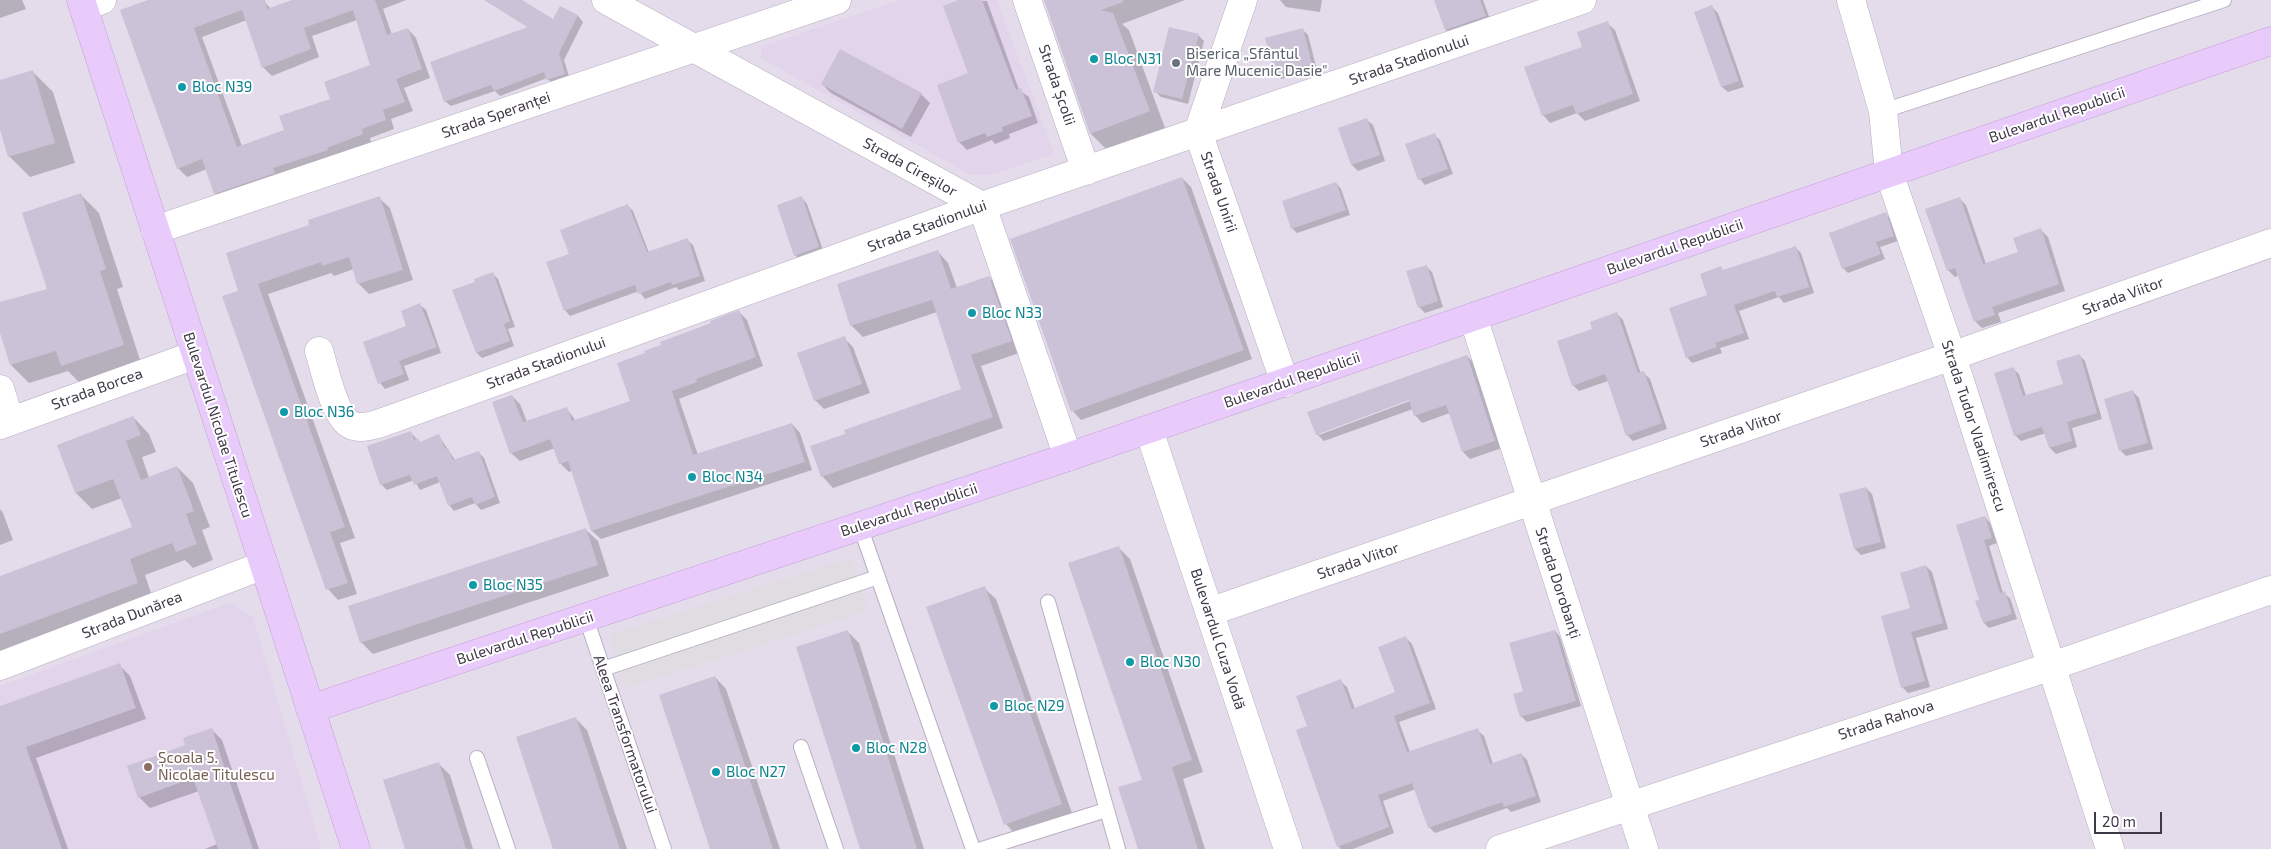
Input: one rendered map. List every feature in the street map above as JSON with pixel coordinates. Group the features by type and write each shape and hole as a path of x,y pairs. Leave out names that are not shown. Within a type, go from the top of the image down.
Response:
{"main road":[{"name":"Bulevardul Nicolae Titulescu","path":"89,2 155,230 356,849"},
{"name":"Bulevardul Republicii","path":"310,709 1149,430 2271,41"}],"street":[{"name":"Strada Cireșilor","path":"606,0 982,206"},
{"name":"Strada Speranței","path":"155,230 837,0"},
{"name":"Strada Școlii","path":"1027,0 1086,171"},
{"name":"Strada Unirii","path":"1243,0 1198,132 1285,383"},
{"name":"Strada Stadionului","path":"319,351 337,408 344,420 353,426 373,426 982,206 1582,0"},
{"name":"Strada Tudor Vladimirescu","path":"1851,0 1883,111 1889,173 1952,356 2110,849"},
{"path":"982,206 1068,457"},
{"name":"Strada Viitor","path":"1209,612 1952,356 2271,243"},
{"name":"Strada Dorobanți","path":"1473,317 1644,849"},
{"name":"Strada Borcea","path":"5,423 195,355"},
{"path":"0,389 5,423"},
{"name":"Bulevardul Cuza Vodă","path":"1149,430 1288,849"},
{"name":"Strada Dunărea","path":"0,666 264,565"},
{"name":"Strada Rahova","path":"1500,849 2052,666 2271,590"}],"lane":[{"path":"1883,111 2224,0"},
{"path":"860,526 973,849"},
{"path":"603,669 878,577"},
{"path":"1048,602 1118,849"},
{"name":"Aleea Transformatorului","path":"586,618 664,849"},
{"path":"801,747 836,849"},
{"path":"476,758 508,849"},
{"path":"982,849 1106,810"}],"shaded area":[{"path":"0,0 2271,0 2271,849 0,849"},
{"path":"901,0 997,0 1054,154 991,175 971,175 761,58 761,47"},
{"path":"851,558 868,611 626,688 609,635"},
{"name":"Școala 5. Nicolae Titulescu","path":"230,603 253,617 321,849 0,849 0,686"}],"building":[{"path":"148,0 265,0 267,9 292,0 375,0 387,35 408,28 422,69 396,79 405,102 383,110 386,120 362,129 363,134 327,148 328,150 273,168 275,173 214,194 202,159 177,169 120,10","holes":["242,10 262,68 311,49 304,28 353,10 370,65 324,82 330,99 279,116 284,130 237,147 194,28"]},
{"path":"484,0 522,0 553,19 560,6 578,15 559,53 565,74 546,80 544,72 494,91 491,85 444,102 430,62 528,27"},
{"path":"958,0 982,0 1016,90 1021,88 1032,116 1002,127 1003,131 987,137 985,133 958,143 937,85 968,73 943,6"},
{"name":"Bloc N31","path":"1044,0 1123,0 1123,2 1101,10 1113,13 1150,111 1090,134"},
{"path":"1434,0 1480,0 1486,16 1445,30"},
{"path":"1712,5 1739,81 1721,87 1694,12"},
{"path":"1608,21 1633,94 1576,114 1573,105 1542,116 1524,67 1582,47 1577,32"},
{"name":"Biserica „Sfântul Mare Mucenic Dasie\"","path":"1169,27 1199,34 1182,99 1153,92"},
{"path":"1303,28 1312,64 1275,75 1265,38"},
{"path":"840,49 922,93 902,129 821,84"},
{"path":"33,70 55,143 8,157 0,130 0,80"},
{"path":"1367,118 1380,155 1351,165 1338,128"},
{"path":"1435,133 1448,169 1418,180 1405,144"},
{"path":"1182,177 1244,350 1071,412 1010,239"},
{"path":"1336,182 1346,210 1291,229 1282,201"},
{"path":"81,193 106,269 100,271 124,345 61,366 56,351 10,365 0,333 0,302 47,289 22,213"},
{"path":"380,196 403,270 357,284 349,257 322,266 321,262 258,284 345,527 330,532 348,583 326,590 222,296 238,291 226,253 309,225 308,220"},
{"path":"802,196 819,247 794,256 777,205"},
{"path":"1960,197 1983,264 2018,252 2013,238 2041,228 2059,284 1992,307 1995,315 1974,322 1955,268 1947,271 1925,209"},
{"path":"628,204 647,252 688,238 700,276 672,285 671,282 638,294 635,285 564,311 546,262 569,254 560,230"},
{"path":"1886,212 1894,236 1876,242 1881,254 1842,269 1829,233"},
{"path":"1796,246 1809,287 1777,297 1775,291 1734,305 1744,333 1715,343 1717,347 1686,358 1669,308 1707,295 1700,274 1721,266 1723,270"},
{"path":"938,250 951,289 989,276 1012,341 971,355 993,417 821,477 810,446 845,434 844,430 961,389 932,300 850,326 837,284"},
{"path":"1427,265 1438,301 1418,308 1406,271"},
{"path":"493,272 510,321 504,324 510,341 476,353 452,290 475,282 474,279"},
{"path":"420,303 437,347 399,361 404,374 378,384 363,342 406,326 401,311"},
{"path":"739,310 756,357 696,379 697,382 672,391 693,455 792,423 805,462 591,531 568,461 559,464 550,439 510,454 492,402 512,395 523,422 567,407 572,421 630,401 617,363 645,353 644,351 661,345 660,342 711,323 710,321"},
{"path":"1617,312 1638,373 1644,371 1662,423 1626,436 1605,374 1572,386 1557,341 1592,329 1590,322"},
{"path":"845,336 862,384 814,401 797,353"},
{"path":"2080,354 2097,413 2067,422 2072,441 2049,448 2042,427 2014,436 1994,373 2014,367 2023,396 2063,384 2056,361"},
{"path":"1467,355 1495,441 1462,452 1446,405 1414,416 1409,400 1316,435 1307,412"},
{"path":"2133,390 2148,443 2119,451 2104,399"},
{"path":"133,416 141,435 126,441 141,480 177,466 194,511 186,514 197,544 176,552 172,543 130,559 138,583 0,634 0,576 132,527 113,479 75,493 57,445"},
{"path":"411,431 414,440 418,438 420,442 439,434 445,449 448,448 453,460 479,451 495,497 475,505 472,497 448,506 437,476 414,485 410,475 380,485 367,446"},
{"path":"1866,487 1881,542 1854,549 1839,494"},
{"path":"1985,516 1992,538 1984,540 2000,593 2005,591 2012,614 1983,623 1975,601 1979,600 1956,525"},
{"name":"Bloc N35","path":"586,528 598,565 360,643 348,606"},
{"name":"Bloc N30","path":"1119,546 1192,760 1172,767 1198,849 1138,849 1118,787 1142,780 1068,563"},
{"path":"1926,565 1943,623 1911,632 1925,681 1901,688 1881,616 1910,608 1900,573"},
{"name":"Bloc N29","path":"985,586 1062,804 1004,825 926,607"},
{"name":"Bloc N28","path":"848,630 917,849 860,849 796,647"},
{"path":"1555,630 1576,701 1520,717 1513,694 1523,691 1509,643"},
{"path":"1406,636 1430,703 1394,716 1407,752 1478,728 1490,764 1521,753 1536,796 1504,807 1502,802 1428,828 1412,783 1378,795 1389,827 1337,847 1296,730 1307,726 1296,696 1341,679 1352,709 1395,692 1378,647"},
{"path":"120,663 136,708 26,747 62,849 0,849 0,706"},
{"name":"Bloc N27","path":"715,676 773,849 710,849 659,695"},
{"path":"576,717 620,849 553,849 516,737"},
{"path":"212,728 253,849 218,849 193,778 138,798 127,766 185,745 183,738"},
{"path":"439,762 466,849 405,849 383,780"}],"place":[{"name":"Bloc N31","path":"1094,59"},
{"name":"Biserica „Sfântul Mare Mucenic Dasie\"","path":"1176,63"},
{"name":"Bloc N39","path":"182,87"},
{"name":"Bloc N33","path":"972,313"},
{"name":"Bloc N36","path":"284,412"},
{"name":"Bloc N34","path":"692,477"},
{"name":"Bloc N35","path":"473,585"},
{"name":"Bloc N30","path":"1130,662"},
{"name":"Bloc N29","path":"994,706"},
{"name":"Bloc N28","path":"856,748"},
{"name":"Școala 5. Nicolae Titulescu","path":"148,767"},
{"name":"Bloc N27","path":"716,772"}]}
